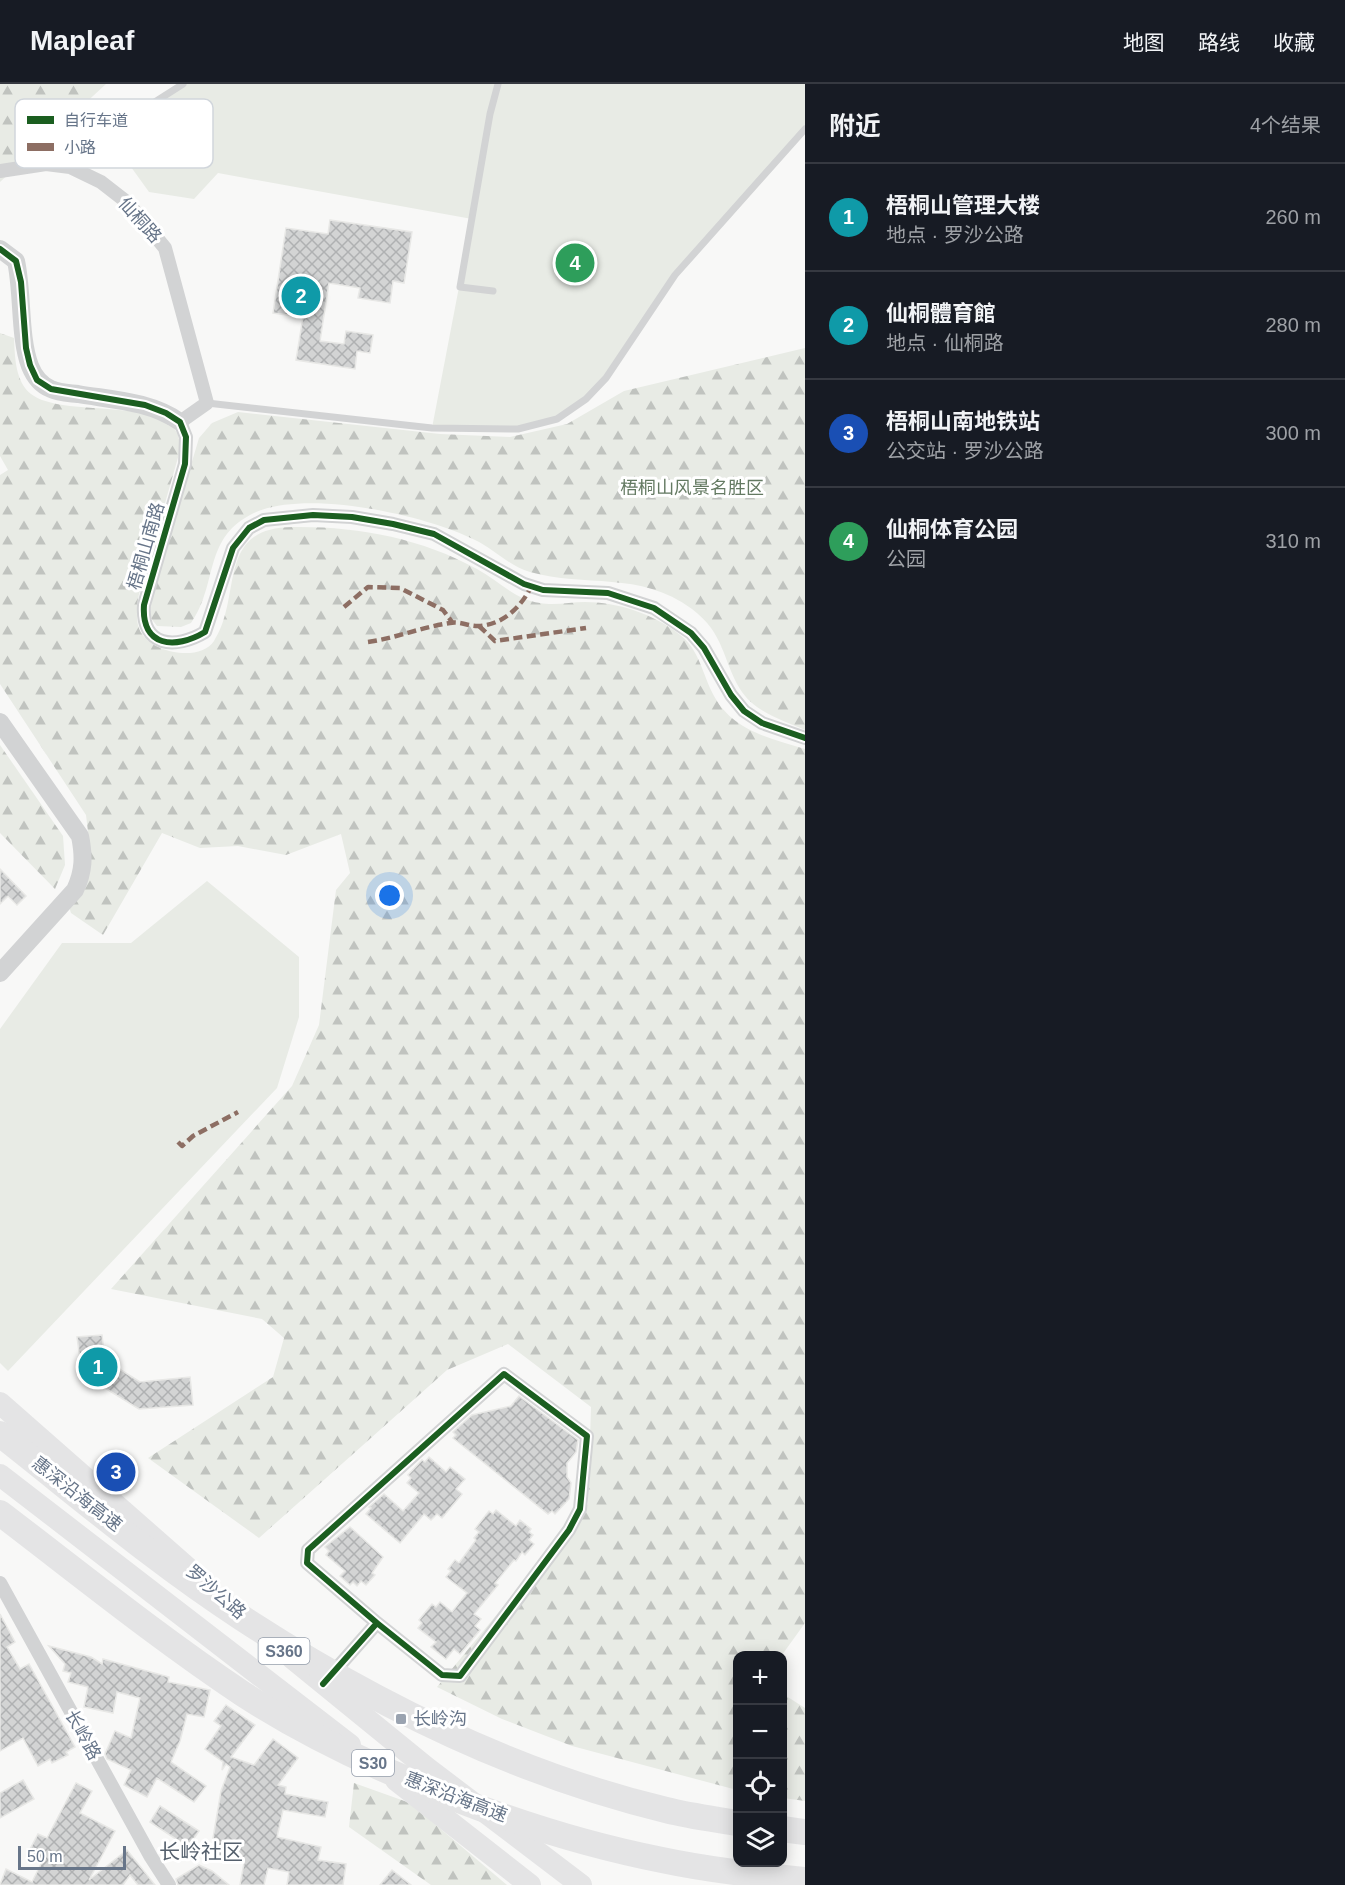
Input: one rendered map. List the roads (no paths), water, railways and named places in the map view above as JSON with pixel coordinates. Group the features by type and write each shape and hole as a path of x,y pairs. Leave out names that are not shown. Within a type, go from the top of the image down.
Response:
{"highway":[{"name":"惠深沿海高速","path":"0,1434 231,1610 350,1683 478,1745 591,1788 667,1810 733,1822"},
{"name":"惠深沿海高速","path":"0,1513 139,1620 244,1695 295,1724 374,1763 466,1802 591,1843 661,1860 805,1880"},
{"path":"787,1830 805,1832"}],"main road":[{"name":"罗沙公路","path":"0,1403 323,1684 581,1885"},
{"name":"S360","path":"0,1475 530,1885"}],"street":[{"name":"仙桐路","path":"0,171 20,168"},
{"name":"仙桐路","path":"72,168 101,182 128,203 165,248 207,403"},
{"path":"0,249 16,261 21,282 26,348 37,380 51,390 145,405 166,413 180,422 207,403"},
{"name":"梧桐山南路","path":"180,422 186,437 185,464 144,605 143,618 148,631 157,639 183,643 205,632 233,548 249,528 264,520 284,517 352,517 434,534 524,584 543,590 608,593 654,608 673,619 704,648 731,695 744,711 762,723 805,738"},
{"path":"0,722 80,836 84,854 83,874 75,890 0,973"},
{"path":"504,1374 587,1436 580,1509 569,1530 460,1676 442,1675 377,1623 307,1563 308,1550 504,1374"},
{"name":"长岭路","path":"0,1583 151,1857 169,1885"},
{"path":"323,1684 377,1623"}],"lane":[{"path":"159,99 183,84"},
{"path":"493,291 460,287 490,114 498,84"},
{"path":"207,403 432,428 518,429 557,419 586,399 606,378 675,275 805,129"}],"place":[{"name":"仙桐体育公园","path":"575,263"},
{"name":"仙桐體育館","path":"301,296"},
{"name":"梧桐山管理大楼","path":"98,1367"},
{"name":"梧桐山南地铁站","path":"116,1472"},
{"name":"长岭沟","path":"401,1719"}],"district":[{"name":"长岭社区","path":"201,1851"}],"park label":[{"name":"梧桐山风景名胜区","path":"692,488"}]}
